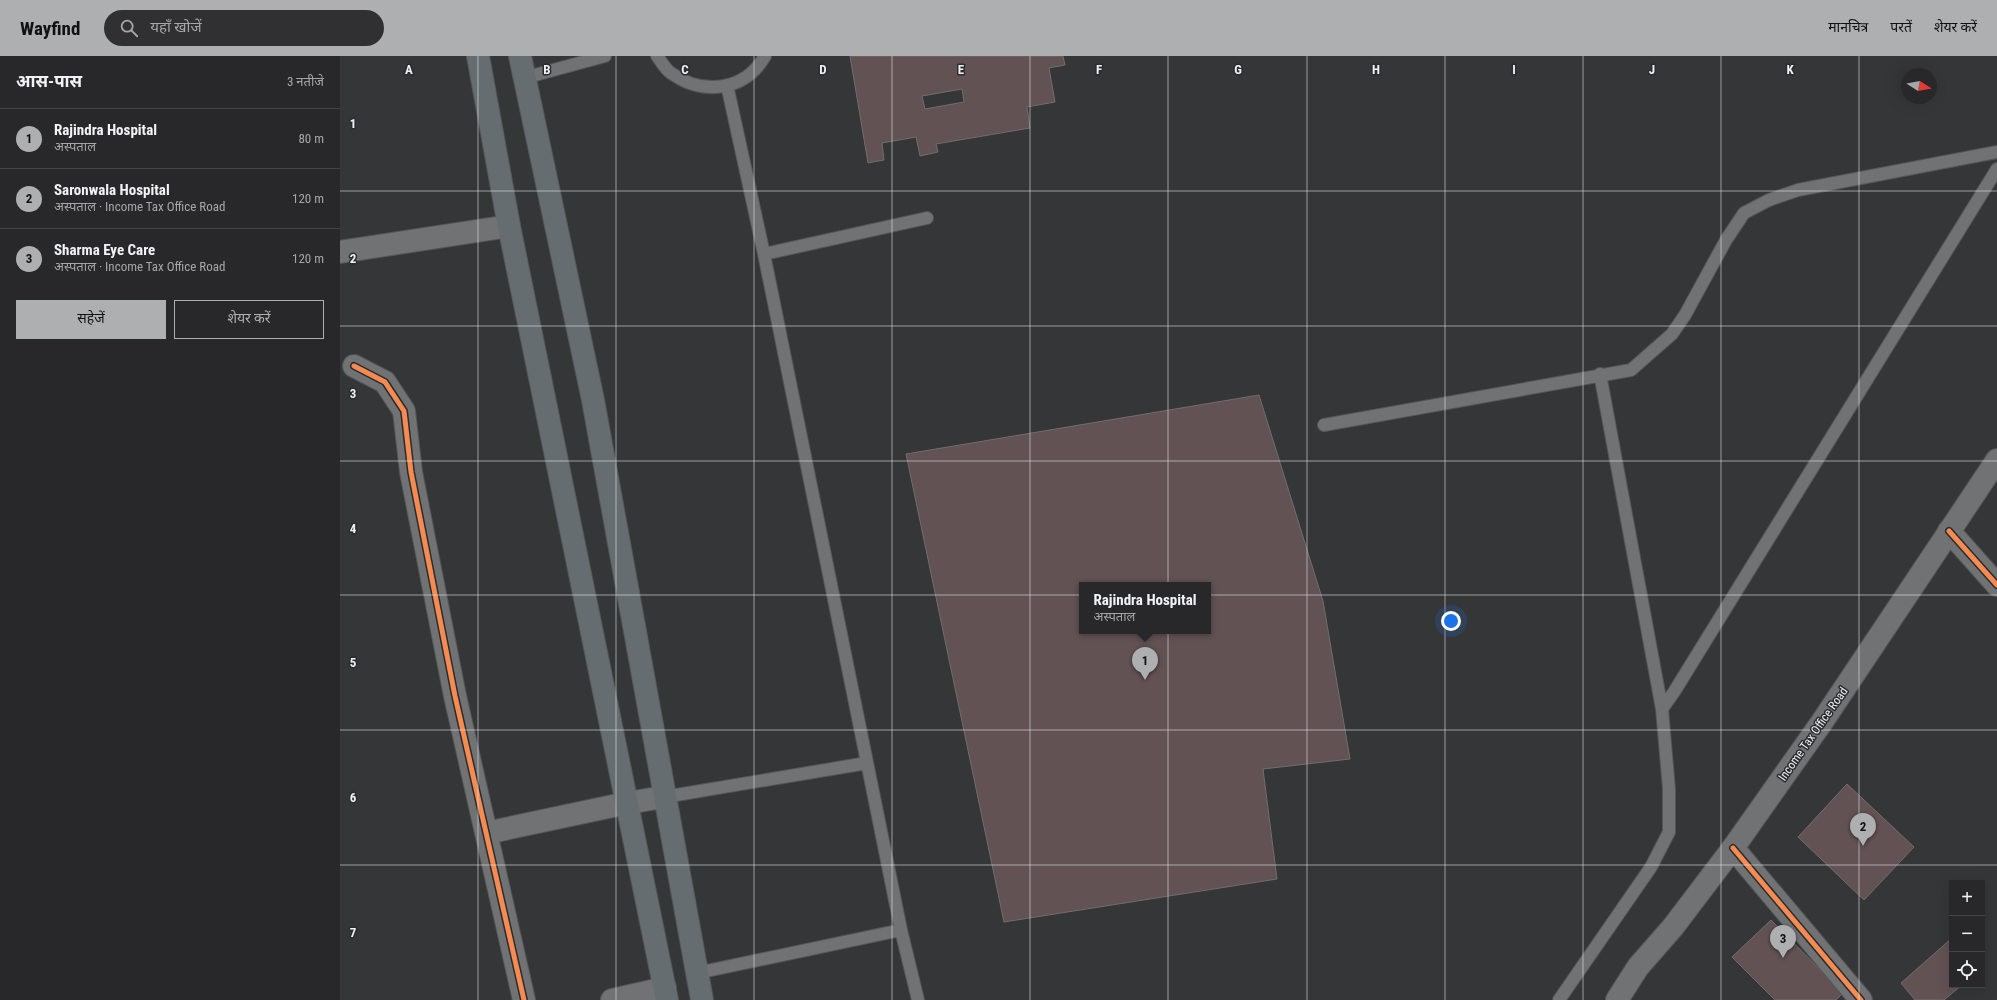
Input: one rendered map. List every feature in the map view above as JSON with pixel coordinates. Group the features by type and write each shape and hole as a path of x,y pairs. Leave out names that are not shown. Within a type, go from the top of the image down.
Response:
{"main road":[{"path":"478,56 509,226 666,994"},
{"path":"520,56 593,400 702,1000"}],"street":[{"path":"340,252 509,226"},
{"path":"354,366 385,382 404,411 411,472 455,696 524,1000"},
{"name":"Income Tax Office Road","path":"1617,1000 1638,967 1673,927 1733,848 1822,722 1997,460"},
{"path":"1949,531 1997,585"},
{"path":"486,833 627,803 664,797"},
{"path":"1733,848 1861,1000"},
{"path":"612,1000 666,994"}],"lane":[{"path":"524,78 605,56"},
{"path":"657,56 670,72 690,84 715,88 738,82 758,67 765,56"},
{"path":"727,85 764,254 901,930 918,1000"},
{"path":"1324,425 1600,374 1631,370 1672,334 1685,315 1719,251 1744,213 1769,200 1798,190 1997,152"},
{"path":"1662,709 1674,692 1997,169"},
{"path":"764,254 927,218"},
{"path":"1559,1000 1651,867 1669,832 1669,789 1662,709 1600,374"},
{"path":"664,797 868,763"},
{"path":"697,973 901,930"}],"building":[{"path":"850,56 1063,56 1065,65 1049,68 1055,102 1027,107 1030,128 936,144 938,152 920,156 916,137 882,143 884,160 868,163","holes":["962,89 964,102 925,109 922,96"]},
{"path":"1259,395 1323,601 1350,759 1263,769 1277,879 1004,922 906,454"},
{"path":"1847,784 1914,847 1864,900 1798,837"},
{"path":"1771,920 1843,993 1836,1000 1775,1000 1732,957"},
{"path":"1949,941 1949,988 1958,988 1944,1000 1915,1000 1901,983"}],"cycle path":[{"path":"354,366 385,382 404,411 411,472 455,696 524,1000"},
{"path":"1949,531 1997,585"},
{"path":"1733,848 1861,1000"}],"place":[{"name":"Rajindra Hospital","path":"1145,680"},
{"name":"Saronwala Hospital","path":"1863,846"},
{"name":"Sharma Eye Care","path":"1783,958"}]}
